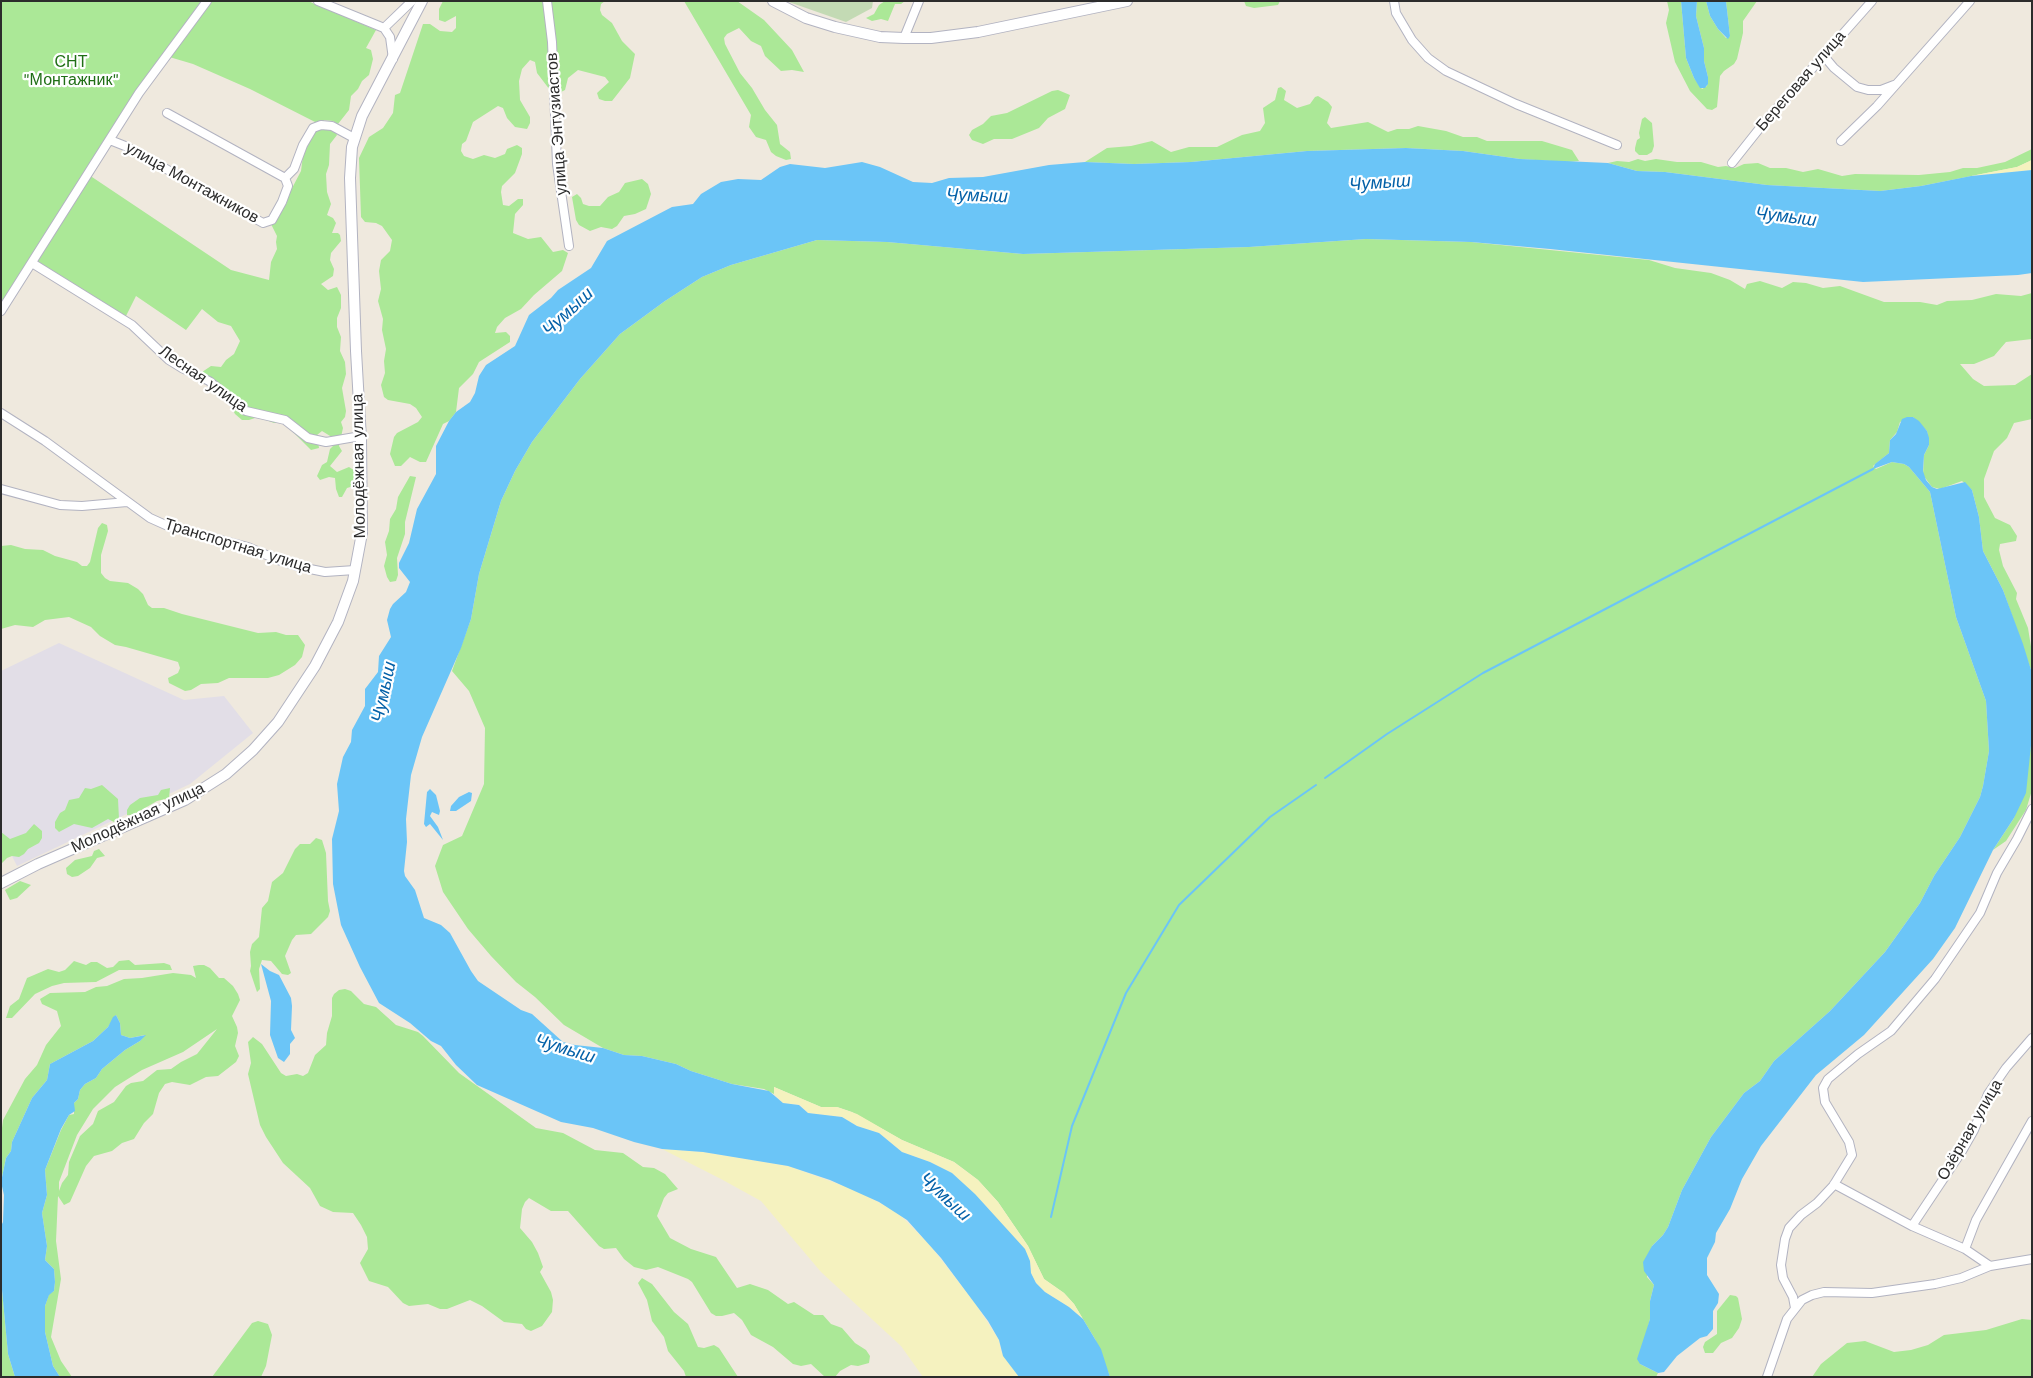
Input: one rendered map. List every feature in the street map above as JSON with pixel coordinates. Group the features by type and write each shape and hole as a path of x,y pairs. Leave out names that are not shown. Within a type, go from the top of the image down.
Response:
{"street":[{"path":"1,311 139,93 207,1"},
{"path":"318,1 331,4 384,28 390,37 393,58"},
{"path":"384,28 412,1"},
{"name":"Молодёжная улица","path":"1,883 38,864 185,800 226,774 273,729 298,694 338,622 346,605 362,533 361,436 356,351 350,161 354,138 362,116 422,1"},
{"name":"улица Энтузиастов","path":"547,1 552,42 557,164 569,246"},
{"path":"773,1 806,18 835,28 880,37 904,38 931,38 978,32 1127,1"},
{"path":"904,38 919,1"},
{"path":"1394,1 1396,13 1412,40 1428,58 1446,72 1516,104 1617,146"},
{"name":"Береговая улица","path":"1732,163 1823,55 1872,1"},
{"path":"1841,141 1877,106 1970,1"},
{"path":"1823,55 1834,68 1857,87 1868,90 1881,90 1897,84"},
{"path":"167,113 285,178 294,169 303,144 313,128 321,125 332,126 354,138"},
{"name":"улица Монтажников","path":"110,140 125,146 263,223 272,220 282,202 288,186 285,178"},
{"name":"Лесная улица","path":"32,263 132,325 170,360 209,381 246,411 285,420 308,438 326,442 361,436"},
{"name":"Транспортная улица","path":"1,414 44,440 150,518 170,527 248,547 300,567 325,572 355,570"},
{"path":"1,489 60,505 82,506 127,502"},
{"path":"1794,1308 1793,1297 1783,1278 1781,1265 1785,1239 1789,1228 1801,1215 1817,1203 1834,1184 1852,1155 1848,1142 1823,1096 1823,1088 1828,1079 1858,1054 1891,1031 1935,979 1976,920 1997,873 2032,809"},
{"name":"Озёрная улица","path":"1912,1226 1962,1151 1974,1130 1988,1094 2006,1068 2032,1038"},
{"path":"1964,1248 1976,1220 2032,1122"},
{"path":"1834,1184 1912,1226 1964,1248 1990,1266"},
{"path":"1767,1377 1781,1331 1794,1308 1802,1300 1824,1292 1872,1293 1936,1284 1961,1278 1990,1266 2032,1259"}],"shaded area":[{"path":"59,643 184,700 224,696 253,733 190,784 17,866 1,834 1,671"}],"green space":[{"name":"СНТ \"Монтажник\"","path":"1,1 308,1 376,30 366,48 371,50 373,59 369,75 351,96 349,110 338,124 333,121 324,120 321,125 250,89 193,64 166,56 89,175 231,270 269,280 271,262 277,249 277,236 271,224 279,210 286,204 301,171 305,140 313,131 321,128 334,129 337,135 330,144 329,165 326,174 327,192 331,204 327,215 333,218 336,223 332,233 338,233 341,241 331,253 330,260 334,269 333,276 321,284 328,290 337,287 341,295 341,308 337,318 337,327 341,337 340,351 345,362 346,374 342,388 346,411 345,417 341,422 343,428 339,446 342,451 330,466 337,472 349,467 360,474 357,485 347,488 342,497 339,497 336,489 335,478 329,477 320,480 317,476 322,465 327,462 335,439 322,431 317,435 319,448 311,450 282,421 274,423 258,417 242,420 235,414 229,403 217,396 211,383 202,372 211,366 221,367 234,354 240,341 231,326 218,322 202,309 186,330 136,296 123,322 31,264 1,311"},
{"path":"443,1 605,1 601,4 600,10 602,15 612,23 622,41 635,54 630,78 612,101 599,99 597,93 609,82 605,77 578,70 568,78 565,90 553,94 537,73 535,62 530,60 522,69 519,81 520,100 530,117 527,129 515,127 507,118 503,108 498,106 473,122 466,141 462,144 461,151 464,156 473,159 484,155 495,158 505,154 507,149 517,145 522,148 522,154 515,173 502,186 501,192 503,205 509,206 518,199 523,199 523,205 515,214 513,233 528,239 541,237 553,252 563,250 568,253 562,271 521,309 505,318 497,327 495,333 506,332 510,336 510,342 479,362 473,374 459,388 456,412 449,421 443,424 426,462 420,462 410,457 401,466 395,466 390,454 394,437 397,433 418,422 422,417 416,408 410,404 388,400 384,397 381,385 385,373 386,349 382,330 383,319 378,301 381,289 379,271 381,260 390,251 392,240 382,226 376,223 365,222 361,217 359,158 369,137 383,128 393,113 395,95 400,93 423,24 430,24 440,31 452,32 456,28 456,16 445,22 439,20 439,9"},
{"path":"684,1 737,1 764,20 792,50 804,72 781,71 765,56 761,46 751,41 739,28 727,34 724,38 725,44 740,73 777,125 780,144 790,152 791,159 786,160 776,156 771,152 766,140 756,137 749,127 751,115"},
{"path":"786,1 873,1 872,8 846,22"},
{"path":"885,1 905,1 901,4 895,4 888,21 881,19 872,21 866,18 874,14 879,5"},
{"path":"1244,1 1280,1 1278,5 1254,8 1246,6"},
{"path":"1667,1 1681,1 1686,58 1694,78 1702,89 1707,86 1708,77 1704,61 1704,48 1696,16 1697,1 1706,1 1710,16 1726,38 1730,36 1726,1 1757,1 1743,21 1743,33 1737,59 1720,76 1717,107 1712,110 1707,109 1690,91 1675,62 1666,23 1669,10"},
{"path":"1281,87 1286,91 1284,100 1297,108 1310,104 1318,96 1328,102 1332,107 1327,123 1331,128 1368,122 1388,132 1418,126 1446,131 1463,137 1477,137 1487,141 1542,141 1572,150 1579,161 1520,159 1463,151 1406,148 1307,151 1191,162 1134,164 1085,162 1107,148 1131,146 1152,141 1171,152 1189,147 1217,147 1242,135 1260,131 1265,123 1263,108 1275,100 1278,88"},
{"path":"1058,90 1070,95 1065,109 1048,118 1039,128 1012,139 994,139 983,144 972,140 969,135 972,130 983,124 991,116 1007,113 1052,91"},
{"path":"1645,117 1652,123 1654,146 1652,152 1647,155 1639,155 1635,148 1637,140 1640,138 1639,133 1642,119"},
{"path":"2032,149 2032,160 2017,167 1921,186 1880,191 1767,185 1665,172 1637,171 1608,163 1656,159 1677,162 1701,162 1718,167 1735,168 1744,164 1758,163 1770,168 1786,168 1803,172 1818,169 1842,176 1855,174 1919,175 1950,172 1963,168 1977,168 2005,162"},
{"path":"642,179 648,184 651,194 646,209 624,216 617,226 612,229 601,227 590,231 579,225 576,220 572,197 577,194 583,204 600,206 608,197 619,192 625,183"},
{"path":"1366,239 1471,242 1649,260 1675,268 1711,273 1730,280 1745,289 1747,284 1760,281 1782,288 1793,282 1806,283 1823,288 1840,286 1884,302 1920,302 1937,305 1947,301 1972,300 1996,294 2021,296 2032,293 2032,339 2006,342 1994,356 1974,364 1960,364 1973,379 1984,386 2015,385 2032,374 2032,419 2014,423 2007,438 1994,451 1984,479 1984,497 1995,518 2010,525 2017,536 2016,541 2000,544 1999,550 2003,566 2017,593 2016,599 2028,628 2032,653 2032,673 2003,590 1983,551 1979,517 1972,490 1962,481 1940,489 1932,487 1923,475 1924,455 1929,445 1927,431 1913,417 1900,422 1897,432 1890,440 1889,453 1873,466 1876,469 1892,462 1904,464 1909,467 1930,492 1956,617 1986,701 1989,751 1983,786 1980,797 1960,837 1934,876 1920,903 1885,952 1830,1011 1774,1061 1760,1081 1744,1093 1711,1137 1682,1190 1668,1227 1652,1246 1647,1277 1654,1285 1650,1301 1650,1319 1640,1364 1658,1373 1656,1377 1110,1377 1095,1339 1074,1304 1064,1293 1044,1279 1028,1246 998,1202 978,1180 954,1162 902,1140 852,1112 837,1107 821,1107 774,1087 774,1094 764,1089 732,1084 691,1071 676,1064 642,1056 624,1055 603,1048 564,1025 535,997 516,982 491,956 468,929 443,892 435,866 443,845 462,836 484,784 485,728 469,691 452,671 471,619 479,574 501,501 515,471 532,442 580,379 620,334 665,301 702,277 731,265 817,240 887,242 1023,254 1249,247"},
{"path":"410,476 416,477 405,522 405,534 397,558 398,575 396,581 390,582 384,566 387,555 385,542 389,531 390,519 396,509 398,497"},
{"path":"102,523 107,525 108,531 101,555 101,573 105,578 110,581 128,583 138,589 152,608 164,608 258,633 276,632 286,635 298,635 305,645 302,657 295,665 279,675 268,678 229,678 218,683 201,684 185,691 169,683 168,678 178,673 180,668 178,662 115,645 100,636 91,627 69,617 45,620 33,627 15,625 1,629 1,546 11,545 25,549 43,550 55,556 77,562 82,566 87,566 90,562 98,528"},
{"path":"2032,736 2032,790 2026,810 2006,841 1993,850 2014,818 2029,758"},
{"path":"102,785 118,799 119,819 114,822 108,819 92,828 74,824 59,832 55,828 55,822 60,813 65,810 69,800 79,798 85,788 91,789"},
{"path":"170,788 169,798 157,801 133,815 127,815 130,805 140,798 158,795 161,790"},
{"path":"34,824 42,831 42,838 39,843 19,857 12,856 1,864 1,832 10,839 26,833"},
{"path":"316,838 322,840 326,853 330,911 328,917 311,934 296,935 292,940 285,956 291,973 288,975 282,974 271,961 262,960 259,969 260,989 257,992 250,971 250,952 252,944 259,937 262,908 268,901 272,882 283,873 295,849 300,844 310,844"},
{"path":"99,849 105,856 97,858 90,868 78,876 72,877 67,874 66,868 75,860 92,856 94,851"},
{"path":"20,881 31,885 17,898 10,900 5,890"},
{"path":"129,960 135,965 164,963 170,965 172,970 119,970 96,982 64,983 52,986 35,994 12,1018 6,1018 10,1006 19,999 27,978 48,969 59,972 65,970 74,961 86,965 91,962 97,962 107,968 113,967 119,961"},
{"path":"204,965 210,968 219,978 224,978 233,986 238,994 240,1000 232,1016 237,1027 238,1033 235,1046 239,1056 236,1062 218,1076 206,1077 190,1085 172,1082 165,1084 159,1093 153,1114 144,1123 134,1139 122,1143 112,1151 94,1156 86,1166 70,1202 64,1205 58,1196 56,1241 61,1279 51,1337 61,1361 72,1377 60,1377 53,1366 45,1332 45,1306 49,1294 54,1291 55,1282 54,1269 45,1260 47,1246 42,1213 47,1195 45,1170 61,1130 69,1115 74,1114 74,1103 78,1099 80,1090 85,1084 96,1078 102,1069 125,1050 140,1041 145,1035 130,1038 121,1035 120,1023 116,1015 108,1027 93,1041 50,1064 47,1080 32,1098 12,1142 11,1151 6,1158 1,1182 3,1120 25,1079 37,1065 46,1045 61,1026 57,1011 42,1004 40,999 50,993 85,992 124,979 173,973 191,975 196,978 193,966","holes":["217,1029 197,1054 171,1069 157,1070 143,1081 131,1083 126,1086 114,1102 98,1111 93,1124 80,1136 69,1162 68,1175 59,1191 59,1182 77,1135 93,1109 115,1087 142,1070 183,1052"]},
{"path":"339,990 351,991 364,1004 376,1007 396,1025 418,1032 459,1073 536,1128 563,1133 595,1150 623,1153 643,1167 654,1168 665,1174 678,1189 668,1193 664,1198 657,1216 670,1238 691,1249 716,1257 737,1288 750,1284 768,1290 788,1304 794,1302 814,1315 823,1315 831,1324 842,1328 855,1343 866,1350 870,1356 869,1363 858,1366 851,1365 840,1371 835,1377 825,1377 811,1364 801,1366 793,1364 773,1347 751,1335 742,1320 734,1313 716,1316 711,1313 692,1282 688,1279 658,1267 646,1270 634,1267 624,1259 616,1248 604,1249 599,1246 568,1211 551,1211 529,1198 522,1209 520,1228 532,1242 538,1253 543,1267 540,1272 551,1292 553,1300 552,1312 542,1326 531,1331 522,1324 504,1322 470,1300 447,1309 440,1309 428,1304 409,1306 403,1303 388,1287 369,1281 360,1263 368,1249 367,1237 361,1225 353,1213 333,1212 320,1206 310,1188 283,1163 260,1125 248,1074 251,1063 248,1042 253,1037 262,1044 281,1073 286,1076 297,1074 303,1076 308,1073 315,1055 326,1045 332,1016 332,998"},
{"path":"642,1278 652,1284 674,1312 688,1324 698,1347 704,1348 714,1345 719,1348 738,1377 686,1377 684,1371 668,1351 664,1337 652,1321 647,1300 638,1283"},
{"path":"1,1279 8,1354 15,1377 1,1377"},
{"path":"1730,1295 1738,1298 1742,1319 1739,1328 1732,1338 1721,1343 1713,1353 1705,1353 1703,1347 1705,1342 1717,1334 1717,1311"},
{"path":"2022,1319 2032,1320 2032,1377 1812,1377 1821,1364 1847,1343 1865,1341 1894,1352 1911,1350 1928,1345 1944,1335 1986,1330"},
{"path":"258,1321 268,1324 272,1335 266,1366 261,1377 212,1377 252,1323"}],"sand":[{"path":"2032,160 2032,170 1971,176 2017,167"},
{"path":"774,1087 821,1107 837,1107 857,1114 902,1140 954,1162 978,1180 998,1202 1028,1246 1044,1279 1064,1293 1074,1304 1083,1319 1069,1307 1045,1292 1036,1283 1031,1273 1030,1261 987,1207 952,1173 930,1162 902,1152 879,1133 857,1126 842,1117 808,1113 800,1105 783,1103 774,1094"},
{"path":"662,1149 703,1152 788,1166 858,1191 898,1213 929,1244 975,1303 999,1340 1001,1351 1019,1377 923,1377 901,1346 821,1272 761,1201"}],"water":[{"path":"1681,1 1697,1 1696,16 1704,48 1704,61 1708,77 1708,84 1705,88 1700,88 1686,58"},
{"path":"1706,1 1726,1 1730,36 1728,39 1718,29 1710,16"},
{"name":"Чумыш","path":"1406,148 1463,151 1520,159 1608,163 1637,171 1665,172 1767,185 1880,191 1921,186 1971,176 2032,170 2032,273 1863,282 1471,242 1366,239 1249,247 1023,254 887,242 817,240 731,265 702,277 620,334 580,379 532,442 515,471 501,501 479,574 471,619 461,648 422,737 411,775 406,819 405,876 415,890 424,918 441,925 450,933 478,981 521,1010 532,1014 563,1042 603,1048 624,1055 642,1056 676,1064 691,1071 732,1084 769,1091 783,1103 799,1105 808,1113 842,1117 857,1126 879,1133 902,1152 930,1162 952,1173 975,1194 1025,1249 1030,1261 1031,1273 1036,1283 1045,1292 1069,1307 1083,1319 1101,1349 1110,1377 1019,1377 1003,1356 999,1340 988,1321 941,1258 907,1220 879,1202 830,1180 788,1166 703,1152 662,1149 593,1128 561,1122 477,1085 456,1065 441,1046 431,1041 410,1023 379,1003 341,925 333,884 332,839 339,811 337,784 343,757 351,742 352,730 365,706 365,689 378,672 379,656 391,637 387,620 390,609 406,592 410,582 399,568 399,563 409,543 417,509 436,474 436,446 449,421 456,412 470,402 475,393 479,376 486,365 515,346 529,315 558,290 591,268 607,241 672,207 693,204 701,194 721,182 738,179 761,180 780,167 790,164 825,168 862,162 880,167 913,182 932,183 949,178 983,177 1049,165 1085,162 1134,164 1191,162 1307,151"},
{"path":"1913,417 1919,421 1927,431 1929,445 1924,455 1923,471 1926,480 1932,487 1937,489 1965,482 1972,490 1979,517 1983,551 2003,590 2023,644 2032,673 2032,736 2026,793 2014,818 1993,850 1955,928 1933,959 1864,1035 1816,1075 1761,1146 1742,1179 1730,1209 1716,1233 1715,1242 1707,1258 1707,1275 1719,1294 1718,1303 1713,1311 1713,1329 1707,1336 1700,1338 1677,1356 1664,1372 1658,1373 1640,1364 1637,1359 1650,1319 1650,1301 1654,1285 1644,1271 1643,1262 1652,1246 1668,1227 1682,1190 1711,1137 1744,1093 1760,1081 1774,1061 1830,1011 1885,952 1920,903 1934,876 1960,837 1980,797 1983,786 1989,751 1986,701 1956,617 1930,492 1909,467 1904,464 1892,462 1873,469 1875,464 1889,453 1890,440 1896,434 1902,419"},
{"path":"430,789 436,795 440,811 439,815 432,812 430,816 438,827 443,840 430,824 426,827 424,824 427,792"},
{"path":"469,792 472,793 471,801 456,811 450,811 451,806 459,797"},
{"path":"261,964 279,975 291,998 291,1030 295,1038 290,1044 290,1054 284,1062 278,1058 270,1035 271,1001"},
{"path":"116,1015 120,1023 121,1035 130,1038 146,1035 102,1069 96,1078 85,1084 80,1090 78,1099 74,1103 75,1111 69,1115 61,1129 45,1170 47,1195 42,1213 47,1246 45,1260 54,1269 55,1282 54,1291 49,1295 45,1306 45,1332 53,1366 60,1377 15,1377 8,1354 1,1279 1,1226 3,1222 4,1195 1,1182 6,1158 11,1151 12,1142 32,1098 47,1080 50,1064 93,1041 108,1027"}],"waterway":[{"path":"1325,778 1387,734 1483,673 1873,469"},
{"path":"1051,1217 1072,1126 1126,993 1179,905 1270,817 1316,785"}]}
